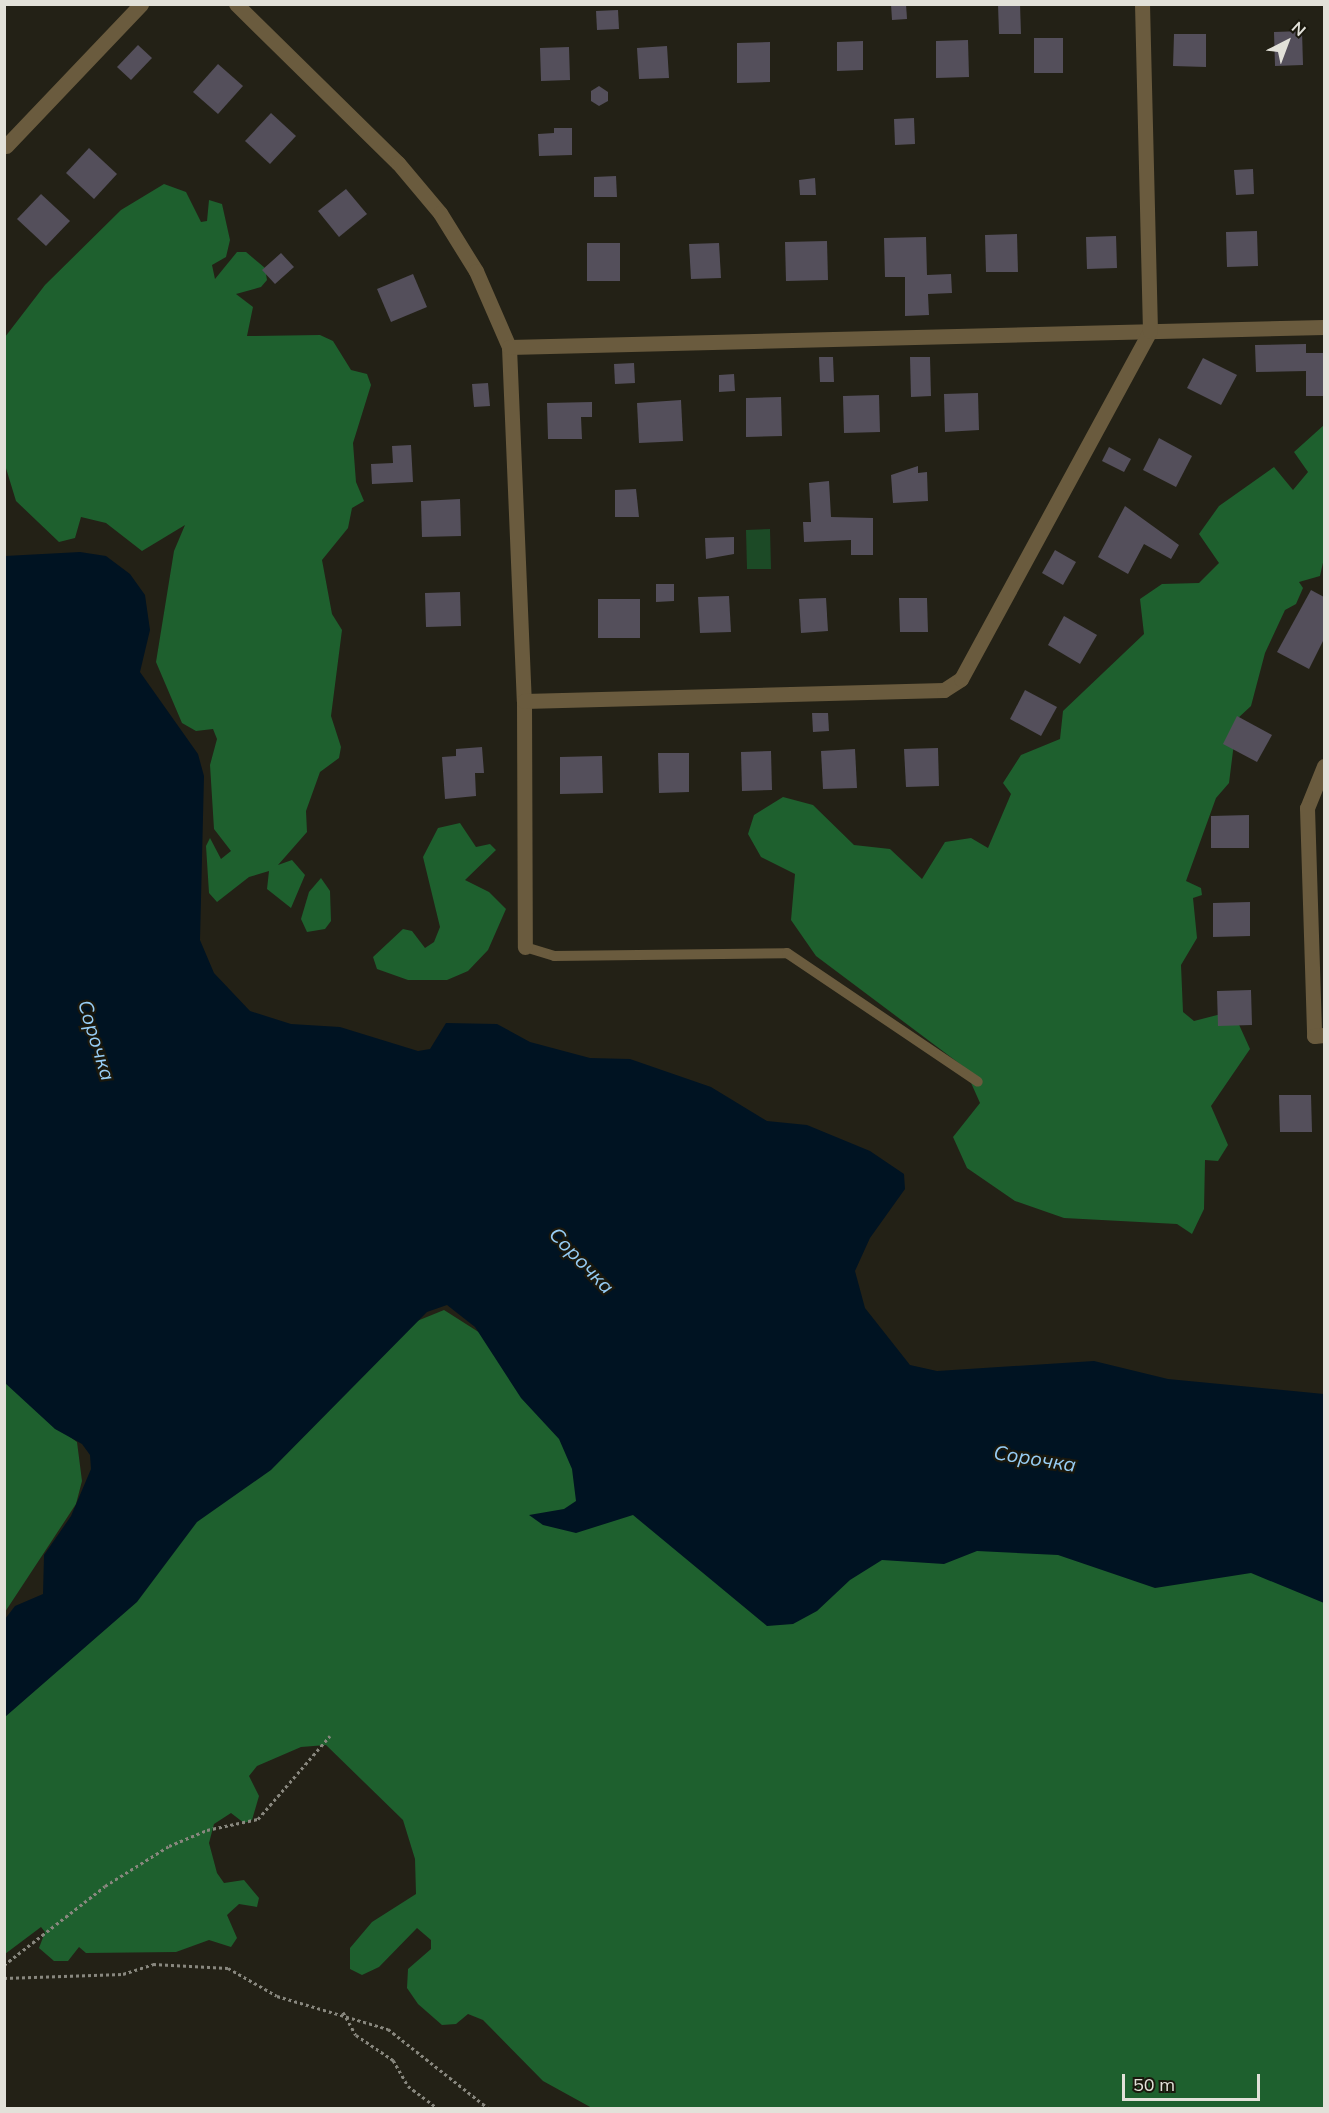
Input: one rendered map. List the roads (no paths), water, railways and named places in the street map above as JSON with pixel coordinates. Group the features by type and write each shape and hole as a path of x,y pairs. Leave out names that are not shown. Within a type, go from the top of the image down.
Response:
{"street":[{"path":"6,146 141,4"},
{"path":"236,4 398,163 440,213 476,271 509,347 524,701 525,947"},
{"path":"524,701 952,686 961,679 1150,332 1142,4"},
{"path":"509,347 1324,327"},
{"path":"1324,766 1307,808 1314,1036 1324,1035"}],"lane":[{"path":"525,947 554,956 787,953 978,1082"}],"water":[{"name":"Сорочка","path":"80,552 106,556 130,574 145,595 150,630 140,672 198,754 204,776 200,940 214,973 250,1011 291,1024 340,1027 418,1051 430,1049 446,1023 497,1024 530,1042 590,1058 630,1059 711,1087 767,1121 807,1125 870,1151 904,1174 905,1189 870,1238 855,1271 865,1308 910,1365 937,1371 1094,1361 1168,1379 1324,1394 1324,1603 1251,1573 1155,1588 1058,1555 977,1551 944,1564 882,1560 850,1580 817,1611 793,1624 767,1626 633,1515 576,1533 543,1525 529,1515 564,1509 576,1501 572,1469 559,1439 521,1398 475,1327 447,1305 427,1312 271,1470 197,1522 137,1602 5,1717 5,1619 15,1606 43,1594 44,1555 71,1516 91,1469 90,1455 82,1444 55,1429 5,1383 5,556"}]}
